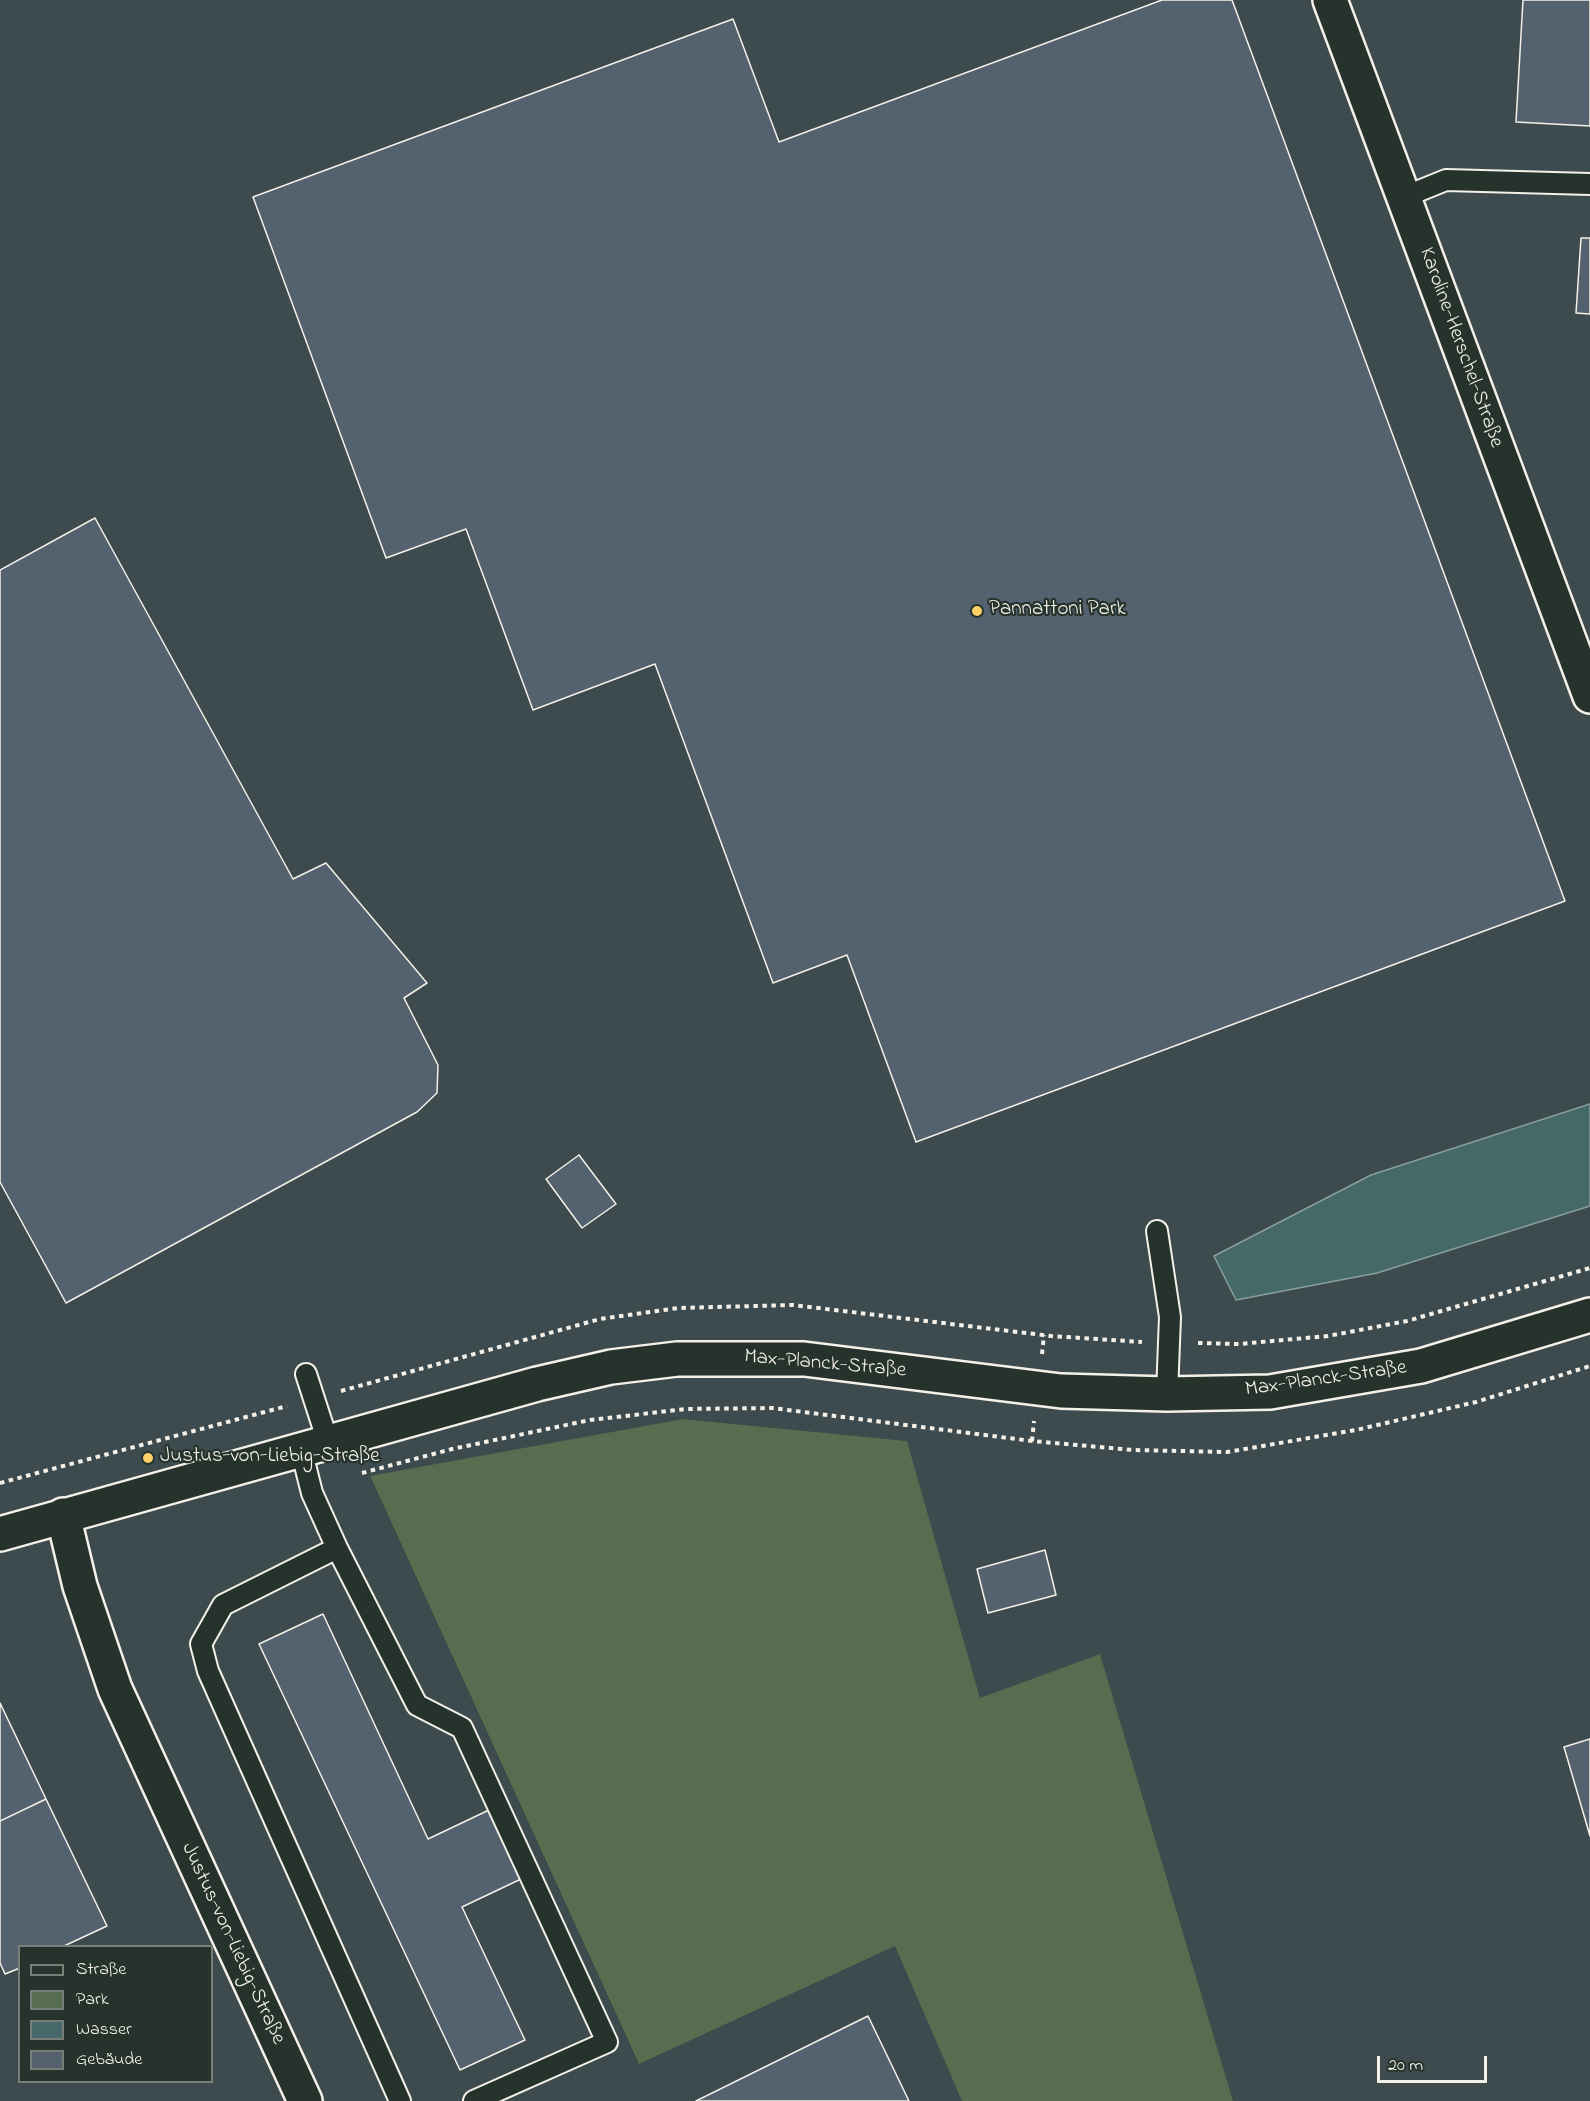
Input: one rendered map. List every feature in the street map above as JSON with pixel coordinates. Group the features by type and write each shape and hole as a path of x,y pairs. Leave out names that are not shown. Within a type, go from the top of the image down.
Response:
{"street":[{"name":"Karoline-Herschel-Straße","path":"1330,0 1590,696"},
{"name":"Max-Planck-Straße","path":"0,1534 537,1384 611,1367 677,1359 804,1359 1061,1391 1167,1394 1270,1392 1421,1366 1590,1315"},
{"name":"Justus-von-Liebig-Straße","path":"63,1515 80,1586 115,1689 305,2101"}],"lane":[{"path":"1404,197 1446,180 1590,184"},
{"path":"1157,1231 1170,1317 1167,1394"},
{"path":"306,1374 315,1445 311,1486 337,1548 417,1705 462,1728 607,2042 474,2101"},
{"path":"337,1548 223,1605 201,1644 208,1671 399,2101"}],"path":[{"path":"311,1486 452,1449 590,1420 686,1408 772,1408 1032,1442 1133,1450 1227,1452 1356,1430 1476,1402 1590,1366"}],"shaded area":[{"path":"0,0 1590,0 1590,2101 1233,2101 1100,1654 980,1698 907,1441 683,1419 370,1477 638,2063 896,1945 962,2101 0,2101"}],"green space":[{"path":"683,1419 907,1441 980,1698 1100,1654 1233,2101 962,2101 895,1946 639,2064 370,1476"}],"water":[{"path":"1590,1104 1590,1206 1377,1273 1236,1300 1214,1256 1371,1175"}],"building":[{"name":"Pannattoni Park","path":"1162,0 1232,0 1565,901 916,1142 847,955 773,983 655,664 533,710 466,529 386,558 253,197 733,19 779,142"},
{"path":"1523,0 1590,0 1590,126 1516,122"},
{"path":"1581,238 1590,238 1590,314 1576,313"},
{"path":"95,518 293,879 326,863 427,983 404,998 438,1065 437,1093 417,1112 66,1303 0,1182 0,570"},
{"path":"579,1155 616,1204 582,1228 546,1179"},
{"path":"1045,1550 1056,1595 988,1613 977,1569"},
{"path":"323,1614 428,1839 489,1810 521,1879 462,1907 525,2040 460,2070 259,1644"},
{"path":"0,1703 46,1799 0,1821"},
{"path":"1590,1739 1590,1836 1564,1747"},
{"path":"46,1799 107,1926 66,1945 18,1945 18,1969 5,1974 0,1963 0,1821"},
{"path":"868,2016 909,2101 696,2101"}],"place":[{"name":"Pannattoni Park","path":"977,611"},
{"name":"Justus-von-Liebig-Straße","path":"148,1458"}]}
